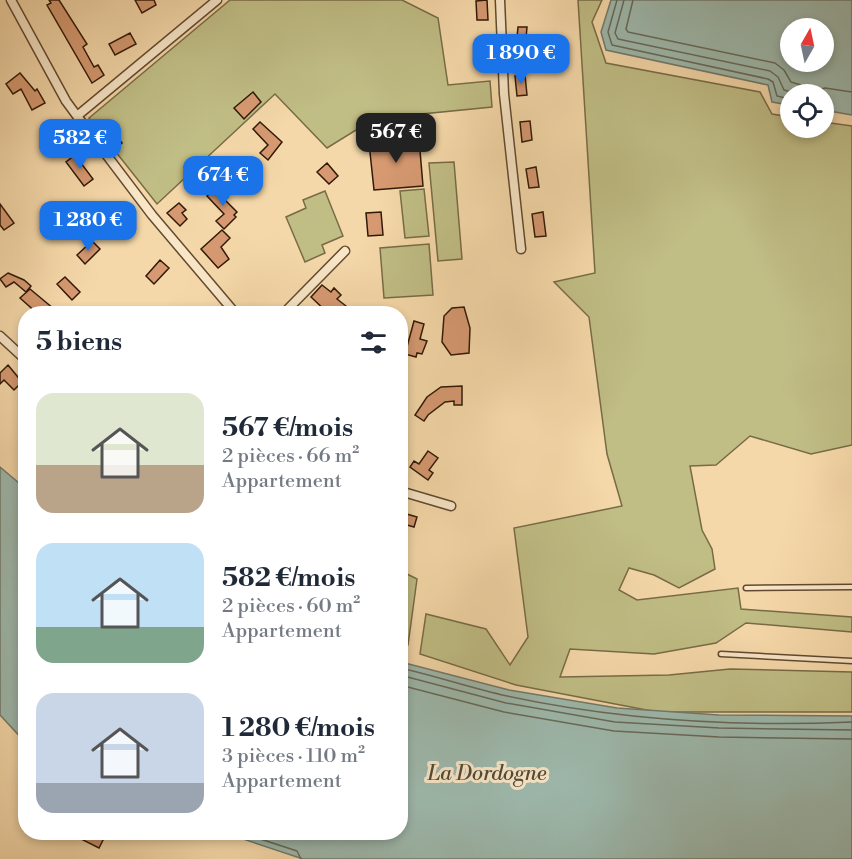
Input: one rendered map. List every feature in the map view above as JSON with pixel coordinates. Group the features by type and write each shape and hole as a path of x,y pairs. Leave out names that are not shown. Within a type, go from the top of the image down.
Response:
{"street":[{"path":"11,0 66,101 152,215 229,306"},
{"path":"77,116 217,0"},
{"path":"500,0 504,94 521,249"},
{"path":"291,306 345,251"},
{"path":"0,336 18,353"},
{"path":"408,493 451,506"}],"lane":[{"path":"746,588 852,587"},
{"path":"721,654 852,661"}],"shaded area":[{"path":"230,0 402,0 438,18 448,85 490,81 492,107 422,114 423,124 356,130 327,148 275,94 157,204 89,118"},
{"path":"578,0 602,0 592,22 606,63 760,92 772,114 780,115 780,138 834,138 834,123 852,126 852,445 811,454 750,436 716,465 690,466 702,530 712,549 715,569 679,588 654,575 629,568 619,590 637,600 738,588 741,609 852,617 852,632 746,623 716,643 654,654 570,649 560,677 669,675 730,669 852,672 852,712 657,712 516,685 420,654 426,614 486,629 510,665 528,637 514,528 622,506 607,454 589,317 554,282 595,273"},
{"path":"454,162 462,259 438,261 429,163"},
{"path":"424,189 429,236 405,238 400,191"},
{"path":"325,191 343,236 322,245 325,253 305,262 286,217 306,208 303,200"},
{"path":"429,244 433,295 384,298 380,248"},
{"path":"408,574 417,579 408,645"}],"water":[{"path":"611,0 852,0 852,115 834,112 834,84 780,84 780,103 772,102 768,85 606,50 601,32"},
{"path":"0,467 18,482 18,734 0,715"},
{"name":"La Dordogne","path":"408,664 509,690 617,708 719,715 852,716 852,859 303,859 246,840 408,840"}],"building":[{"path":"49,0 59,0 87,44 83,47 94,67 98,65 104,75 92,83 47,5 51,3"},
{"path":"135,0 154,0 156,5 142,13"},
{"path":"487,0 488,20 477,20 476,1"},
{"path":"518,27 527,27 525,49 516,48"},
{"path":"130,33 136,44 115,55 109,44"},
{"path":"20,73 35,91 37,89 45,103 32,110 21,89 13,94 6,84"},
{"path":"525,75 527,95 517,96 515,76"},
{"path":"253,92 261,102 244,119 234,108"},
{"path":"530,121 532,140 522,142 520,122"},
{"path":"260,122 282,142 268,160 260,153 268,145 253,129"},
{"path":"112,131 122,143 113,151 103,138"},
{"path":"419,139 423,186 374,190 369,143"},
{"path":"75,155 93,179 84,186 66,162"},
{"path":"327,163 338,176 329,184 317,172"},
{"path":"536,167 539,187 529,188 526,169"},
{"path":"218,185 228,197 225,200 237,212 234,215 236,217 224,229 216,221 224,214 207,196"},
{"path":"179,203 186,210 182,213 187,219 180,226 167,213"},
{"path":"0,204 14,223 4,230 0,225"},
{"path":"91,206 99,214 85,227 77,218"},
{"path":"381,212 383,235 368,236 366,213"},
{"path":"543,212 546,236 535,237 532,214"},
{"path":"222,230 230,238 221,247 229,259 218,268 201,249"},
{"path":"92,241 100,249 85,264 77,255"},
{"path":"160,260 169,268 154,284 146,276"},
{"path":"8,273 31,286 26,292 14,282 6,287 0,279"},
{"path":"65,277 80,292 72,300 57,284"},
{"path":"322,285 331,292 334,288 341,295 337,299 346,306 321,306 311,297"},
{"path":"30,289 50,306 29,306 20,298"},
{"path":"464,307 470,328 469,353 451,355 442,342 444,316 452,308"},
{"path":"414,321 424,324 420,339 427,341 422,354 417,353 416,357 408,355 408,343"},
{"path":"8,365 18,377 18,386 14,390 4,380 0,384 0,373"},
{"path":"462,386 462,405 454,405 454,401 445,402 424,421 415,415 427,397 441,387"},
{"path":"428,451 438,458 429,470 433,473 428,480 410,467 414,461 419,464"},
{"path":"408,514 417,517 414,527 408,525"},
{"path":"83,840 103,840 99,848"}]}
